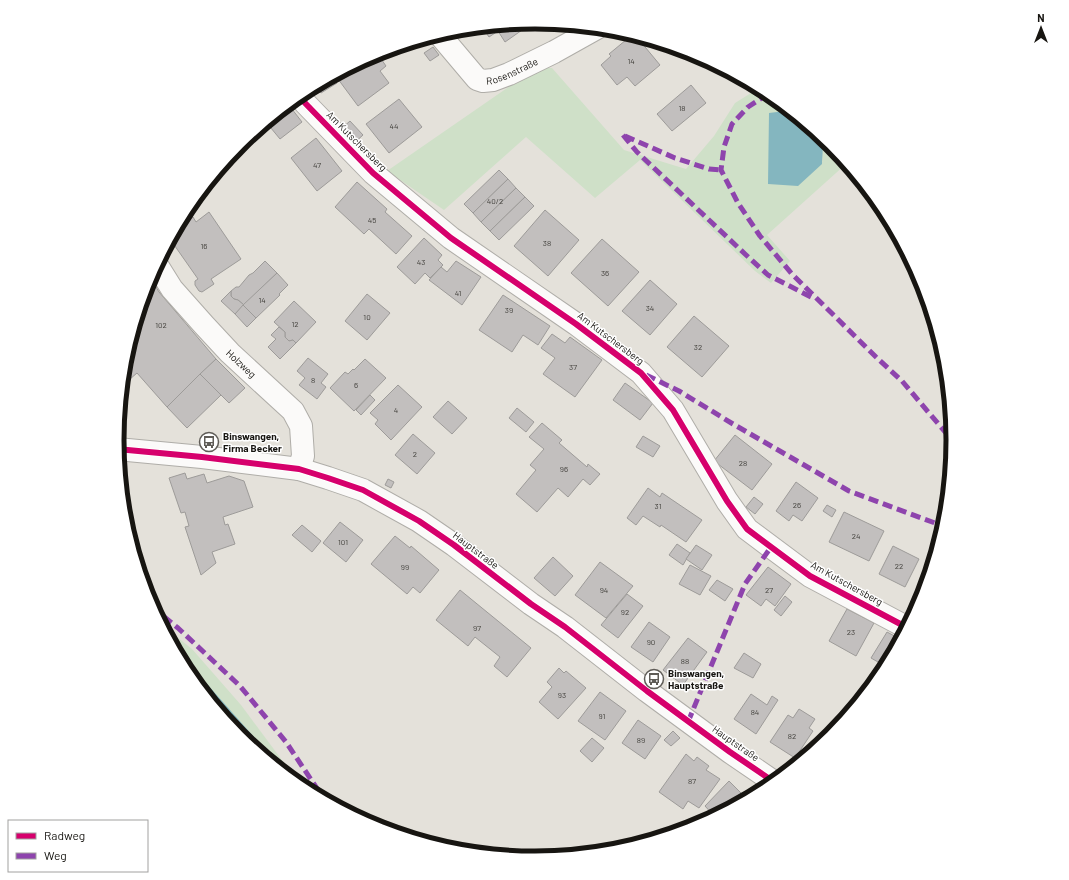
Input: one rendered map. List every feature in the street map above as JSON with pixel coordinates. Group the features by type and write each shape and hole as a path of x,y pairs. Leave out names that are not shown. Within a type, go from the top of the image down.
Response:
{"street":[{"name":"Rosenstraße","path":"444,39 477,79 483,81 493,80 509,74 588,33"},
{"name":"Am Kutschersberg","path":"303,100 373,173 451,238 576,324 641,373 673,410 727,500 747,529 810,576 902,624"},
{"name":"Holzweg","path":"161,270 172,289 230,353 293,411 301,426 303,456 298,469"},
{"name":"Hauptstraße","path":"124,450 202,457 298,469 363,490 419,521 454,545 565,627 658,700 768,778"}],"green space":[{"path":"536,68 552,68 624,150 686,169 714,136 735,103 753,92 785,114 825,149 842,167 767,235 790,261 771,283 755,271 640,160 595,198 526,137 444,210 387,171"},
{"path":"172,633 192,649 241,705 289,770 244,731 225,711 193,668"}],"water":[{"path":"781,111 822,146 822,164 798,186 768,184 769,113"}],"building":[{"path":"523,29 505,42 498,31"},
{"path":"498,31 489,37 486,32"},
{"path":"626,40 642,43 660,65 635,86 627,77 617,85 601,65 611,56 609,54"},
{"path":"433,47 439,55 430,61 424,53"},
{"path":"381,59 386,66 380,71 389,83 358,106 338,79"},
{"path":"335,81 337,83 321,93 319,90"},
{"path":"691,85 706,103 672,131 657,114"},
{"path":"399,99 422,127 389,153 366,124"},
{"path":"292,109 302,122 280,139 270,126"},
{"path":"350,121 363,135 353,144 341,129"},
{"path":"316,138 342,171 317,191 291,158"},
{"path":"499,170 508,179 473,213 464,204"},
{"path":"508,179 516,188 481,222 473,213"},
{"path":"357,182 387,209 385,212 412,236 396,254 369,229 364,234 335,207"},
{"path":"516,188 525,197 490,231 481,222"},
{"path":"525,197 534,206 499,240 490,231"},
{"path":"545,210 579,240 548,276 514,246"},
{"path":"209,212 241,259 211,279 214,284 202,292 199,291 195,285 195,281 198,279 174,244 187,221 193,217 196,222"},
{"path":"424,238 442,255 438,260 443,265 430,278 425,273 415,284 397,267"},
{"path":"602,239 639,272 608,306 571,273"},
{"path":"265,261 277,273 244,305 238,300 234,299 231,296 231,291 236,287 239,287 249,275"},
{"path":"456,261 481,277 462,305 429,280 441,267 447,272"},
{"path":"277,273 288,285 279,294 280,295 256,318 243,305"},
{"path":"650,280 677,304 650,335 622,311"},
{"path":"154,284 159,292 216,359 167,407 137,373 128,381 131,360 145,308"},
{"path":"231,291 231,296 244,305 235,314 221,301"},
{"path":"367,294 390,313 367,340 345,321"},
{"path":"503,295 550,326 538,345 523,335 512,352 479,330"},
{"path":"294,301 316,322 296,343 293,340 289,341 285,337 285,332 274,322"},
{"path":"243,305 256,318 247,327 235,314"},
{"path":"694,316 729,346 702,377 667,347"},
{"path":"279,327 285,332 285,337 289,341 293,340 296,343 280,359 268,347 276,339 271,335"},
{"path":"552,334 565,343 570,337 602,360 575,397 543,374 555,358 541,348"},
{"path":"308,358 328,374 321,383 326,387 317,399 299,385 305,378 297,371"},
{"path":"216,359 245,388 229,403 200,374"},
{"path":"365,359 386,378 354,411 330,388 345,372 348,374"},
{"path":"200,374 221,395 187,428 167,407"},
{"path":"625,383 653,403 640,420 613,400"},
{"path":"398,385 422,407 391,440 375,424 378,420 370,413"},
{"path":"370,395 375,400 361,415 356,410"},
{"path":"448,401 467,418 452,434 433,417"},
{"path":"517,408 534,422 526,432 509,418"},
{"path":"542,423 562,440 559,443 587,467 588,464 600,474 590,485 583,479 568,497 558,488 537,512 516,494 536,470 530,465 544,449 529,437"},
{"path":"413,434 435,453 417,474 395,455"},
{"path":"735,435 772,464 752,490 714,461"},
{"path":"643,436 660,446 653,457 636,447"},
{"path":"185,473 187,479 204,474 207,483 229,476 244,481 253,507 223,517 225,525 228,524 235,544 212,552 216,563 201,575 185,527 189,526 185,512 181,513 169,478"},
{"path":"388,479 394,482 391,488 385,485"},
{"path":"796,482 818,498 802,521 793,515 789,521 776,511"},
{"path":"648,488 660,497 662,493 702,520 686,542 661,525 660,527 643,516 636,525 627,518"},
{"path":"754,497 763,504 755,514 746,507"},
{"path":"827,505 836,510 832,517 823,511"},
{"path":"844,512 884,531 869,561 829,542"},
{"path":"340,522 363,540 346,562 323,543"},
{"path":"302,525 321,541 312,552 292,535"},
{"path":"395,536 410,548 411,546 439,570 420,593 413,587 407,594 371,564"},
{"path":"677,544 690,553 683,565 669,555"},
{"path":"696,545 712,555 702,570 686,559"},
{"path":"893,546 919,559 905,587 879,574"},
{"path":"553,557 573,576 555,596 534,578"},
{"path":"600,562 633,586 606,618 575,595"},
{"path":"690,565 711,576 700,595 679,584"},
{"path":"768,567 791,584 775,606 766,599 761,606 746,595"},
{"path":"717,580 733,589 725,601 709,590"},
{"path":"460,590 531,648 507,677 494,666 500,657 475,637 468,646 436,620"},
{"path":"627,594 643,606 618,638 601,625"},
{"path":"785,596 792,602 781,616 774,610"},
{"path":"847,609 874,623 856,656 829,641"},
{"path":"649,622 670,637 653,662 631,647"},
{"path":"887,632 895,636 879,663 871,658"},
{"path":"688,638 707,652 683,685 663,670"},
{"path":"744,653 761,664 753,678 734,668"},
{"path":"559,668 564,673 566,671 586,688 558,719 539,702 552,687 547,682"},
{"path":"600,692 626,711 605,740 578,721"},
{"path":"751,694 767,705 772,696 778,700 756,734 734,719"},
{"path":"799,709 815,719 809,728 813,731 795,758 770,742 788,715 793,718"},
{"path":"638,720 661,736 645,759 622,743"},
{"path":"673,731 680,738 671,746 664,740"},
{"path":"592,738 604,748 592,762 580,751"},
{"path":"686,754 694,761 697,757 709,766 706,770 720,779 699,808 688,801 683,809 659,792"},
{"path":"729,781 742,794 710,812 705,806"}],"waterway":[{"path":"206,687 249,736"}],"marked path":[{"path":"762,98 748,107 732,124 724,147 721,170 738,203 760,236 792,274 902,381 946,433"},
{"path":"623,135 637,152 768,275 813,298"},
{"path":"625,136 675,158 709,169 721,170"},
{"path":"646,375 679,391 849,491 937,524"},
{"path":"688,722 745,584 771,547"},
{"path":"163,616 240,686 286,742 317,789"}],"cycle path":[{"path":"303,100 373,173 451,238 576,324 641,373 673,410 727,501 747,529 810,576 902,625"},
{"path":"124,450 202,457 299,469 363,490 419,521 454,545 531,604 565,627 647,691 768,778"}],"place":[{"name":"Binswangen, Firma Becker","path":"209,442"},
{"name":"Binswangen, Hauptstraße","path":"654,679"}]}
